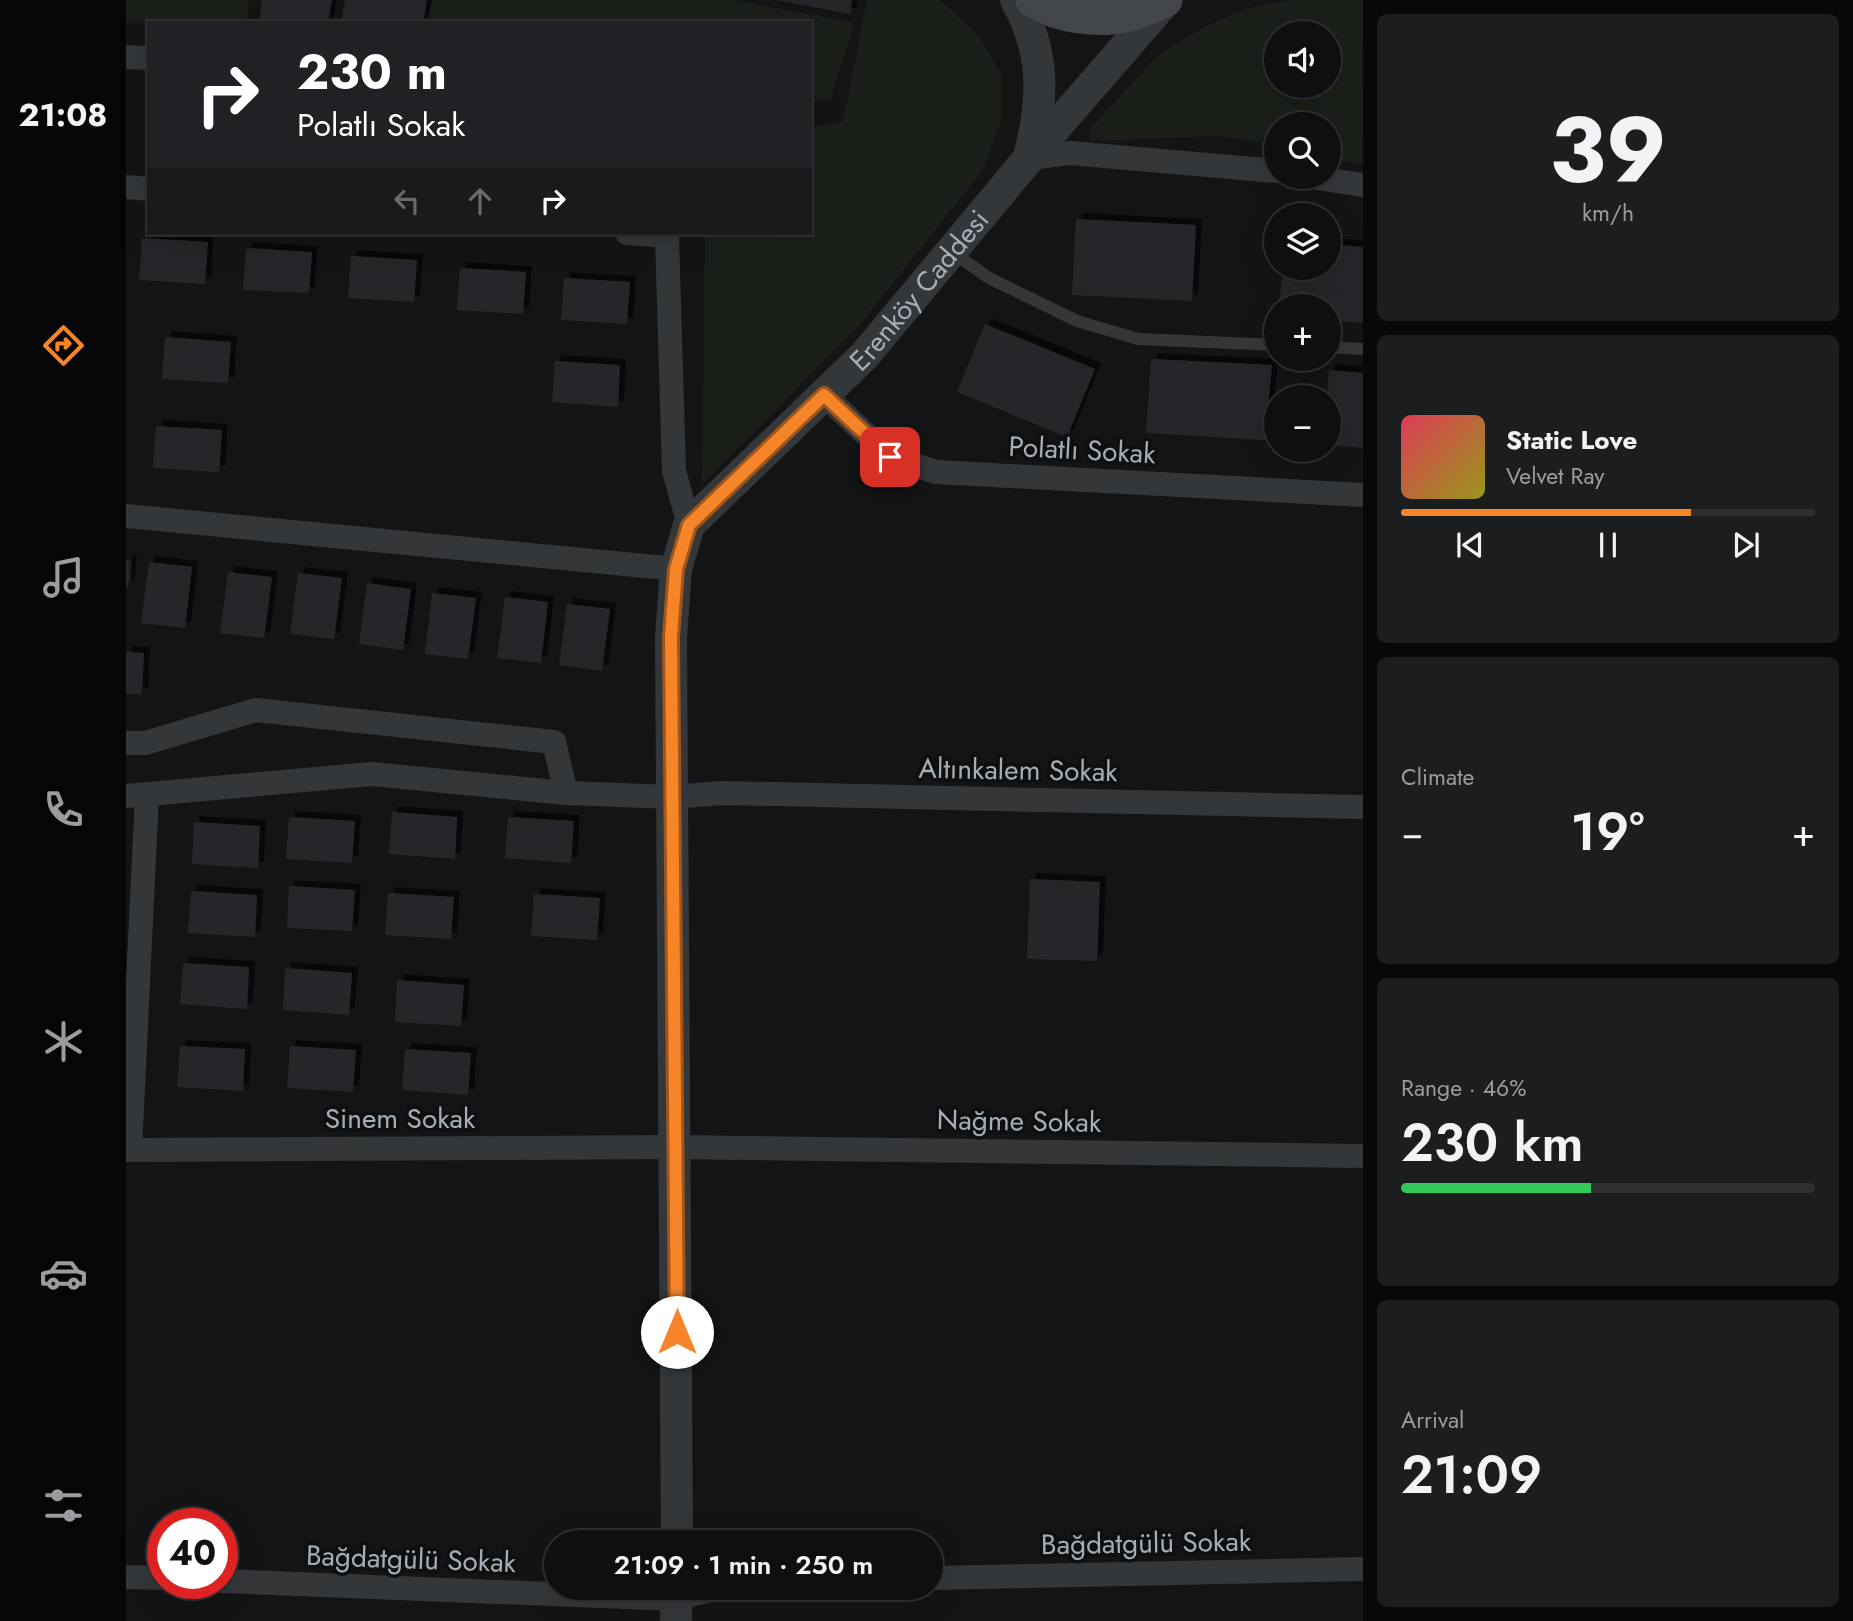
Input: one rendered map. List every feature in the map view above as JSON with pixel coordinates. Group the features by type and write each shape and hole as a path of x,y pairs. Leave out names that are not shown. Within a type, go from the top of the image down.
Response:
{"main road":[{"path":"1033,0 1044,7 1085,18 1127,15 1165,0"}],"street":[{"path":"1016,0 1027,19 1037,54 1041,90 1029,158 1070,153 1264,170"},
{"name":"Erenköy Caddesi","path":"677,1530 671,637 676,569 689,525 864,356 1165,0"},
{"path":"126,57 147,58"},
{"path":"1341,182 1363,186"},
{"path":"126,187 147,189"},
{"path":"668,235 674,471 689,525"},
{"name":"Polatlı Sokak","path":"824,395 890,457 936,472 1363,495"},
{"path":"126,516 676,569"},
{"path":"126,743 145,743 256,710 541,740 554,742 566,793"},
{"name":"Altınkalem Sokak","path":"137,795 372,774 566,793 672,797 723,793 1363,807"},
{"path":"128,1150 137,795"},
{"name":"Sinem Sokak","path":"128,1150 675,1147"},
{"name":"Nağme Sokak","path":"675,1147 1363,1156"},
{"name":"Bağdatgülü Sokak","path":"943,1578 1363,1569"},
{"path":"126,1577 147,1578"},
{"name":"Bağdatgülü Sokak","path":"238,1582 676,1603"}],"lane":[{"path":"951,251 989,278 1077,321 1139,339 1264,344"},
{"path":"1341,348 1363,349"}],"shaded area":[{"path":"126,0 249,0 247,21 126,23"},
{"path":"429,0 735,0 854,23 831,98 812,103 812,21 427,21"},
{"path":"867,0 940,0 977,34 1001,73 1001,120 983,170 858,327 702,485 705,235 812,235 812,127 843,122"},
{"path":"1289,0 1363,0 1363,165 1341,161 1341,112 1264,112 1264,143 1220,136 1090,141 1089,130 1158,55 1203,27 1249,8"}],"building":[{"path":"262,0 332,0 328,21 259,21"},
{"path":"345,0 427,0 423,21 341,21"},
{"path":"777,0 852,0 850,14"},
{"path":"1076,219 1196,225 1192,301 1072,295"},
{"path":"142,238 208,242 205,284 139,280"},
{"path":"1341,245 1363,247 1363,323 1341,321 1341,294 1280,294 1282,280 1341,280"},
{"path":"246,248 312,252 309,293 243,290"},
{"path":"351,256 417,260 414,302 348,298"},
{"path":"460,268 526,272 523,314 457,310"},
{"path":"564,278 630,282 627,324 561,320"},
{"path":"985,324 1095,369 1067,437 957,392"},
{"path":"165,337 231,342 228,383 162,379"},
{"path":"1151,359 1264,365 1264,371 1271,371 1270,385 1264,385 1264,440 1146,433"},
{"path":"555,361 620,365 618,407 552,402"},
{"path":"1329,371 1363,373 1363,448 1341,446 1341,385 1328,385"},
{"path":"156,426 222,430 219,472 153,468"},
{"path":"126,560 131,561 128,588 126,587"},
{"path":"149,562 192,567 185,628 141,623"},
{"path":"228,572 272,577 264,638 220,633"},
{"path":"298,573 342,578 334,639 290,634"},
{"path":"367,583 411,589 403,650 359,644"},
{"path":"432,593 476,598 468,659 425,654"},
{"path":"505,597 548,602 541,663 497,658"},
{"path":"567,604 610,609 602,671 559,665"},
{"path":"126,652 144,653 142,694 126,694"},
{"path":"392,812 457,817 455,859 389,854"},
{"path":"289,817 355,821 352,863 286,859"},
{"path":"508,817 574,821 571,863 505,858"},
{"path":"194,822 260,826 258,868 192,864"},
{"path":"1030,879 1100,882 1097,961 1027,959"},
{"path":"289,886 355,890 352,931 287,928"},
{"path":"191,891 257,895 255,937 188,933"},
{"path":"388,893 454,897 451,939 385,935"},
{"path":"534,894 600,898 597,940 531,936"},
{"path":"183,963 249,967 247,1009 180,1004"},
{"path":"285,968 352,973 349,1015 283,1010"},
{"path":"397,980 464,985 461,1026 395,1022"},
{"path":"180,1046 245,1049 243,1091 177,1087"},
{"path":"290,1046 356,1050 353,1092 287,1088"},
{"path":"405,1049 471,1053 468,1095 402,1090"}],"route":[{"path":"677,1332 671,637 676,569 689,525 824,395 890,457"}]}
